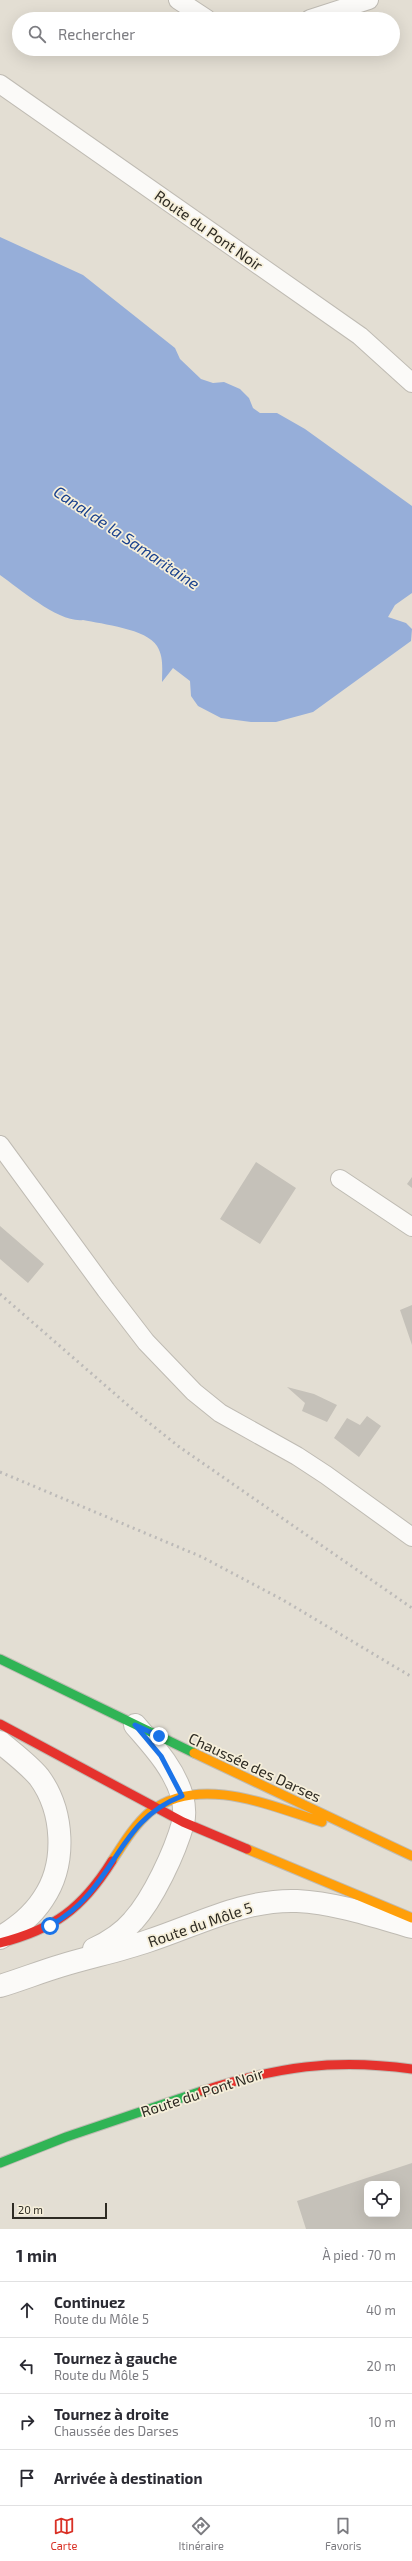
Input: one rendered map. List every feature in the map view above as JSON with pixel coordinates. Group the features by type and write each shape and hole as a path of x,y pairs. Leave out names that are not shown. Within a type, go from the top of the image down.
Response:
{"main road":[{"name":"Chaussée des Darses","path":"0,1659 135,1725 412,1856"},
{"path":"0,1724 156,1809 183,1822 412,1918"},
{"path":"0,1943 44,1930 76,1908 96,1884 133,1830 156,1809 182,1796 211,1795 246,1800 288,1811 376,1839"},
{"name":"Route du Pont Noir","path":"0,2163 45,2145 259,2072 330,2063 379,2064 412,2069"}],"street":[{"name":"Route du Môle 5","path":"60,1966 110,1941 133,1922 156,1886 183,1822 182,1796 161,1756 135,1725"},
{"path":"0,1742 27,1765 48,1791 55,1808 59,1843 55,1871 43,1899 24,1922 0,1938"},
{"name":"Route du Môle 5","path":"0,1986 60,1966 133,1946 240,1908 277,1902 316,1903 336,1906 412,1928"}],"lane":[{"path":"178,0 196,12"},
{"path":"332,12 369,0"},
{"name":"Route du Pont Noir","path":"0,84 360,336 412,383"},
{"path":"0,1145 146,1342 194,1392 220,1413 312,1465 412,1537"},
{"path":"340,1179 412,1227"}],"water":[{"name":"Canal de la Samaritaine","path":"0,237 83,275 175,348 180,359 201,379 213,383 224,382 240,389 249,398 253,408 260,413 277,413 305,429 412,506 412,593 395,605 388,617 406,623 412,629 411,641 313,712 276,722 251,722 221,718 198,706 191,696 190,681 173,668 162,682 161,655 157,646 152,640 134,631 83,620 73,620 51,611 0,575"}],"building":[{"path":"256,1162 296,1188 260,1244 220,1219"},
{"path":"412,1177 412,1188 407,1184"},
{"path":"0,1226 44,1264 28,1283 0,1259"},
{"path":"412,1305 412,1345 400,1310"},
{"path":"287,1387 314,1394 337,1405 327,1422 302,1411 305,1403"},
{"path":"367,1416 381,1426 359,1457 334,1438 347,1418 360,1425"},
{"path":"412,2163 412,2229 306,2229 297,2201"}],"railway":[{"path":"0,1294 138,1414 178,1446 412,1608"},
{"path":"0,1472 202,1557 283,1600 412,1677"}],"traffic: fast":[{"path":"0,1659 194,1753"},
{"path":"0,2163 66,2137 202,2091"}],"traffic: slow":[{"path":"194,1753 412,1856"},
{"path":"112,1861 125,1841 145,1816 170,1800 191,1795 213,1794 236,1797 281,1808 322,1822"},
{"path":"247,1849 412,1918"}],"traffic: jam":[{"path":"0,1724 183,1822 247,1849"},
{"path":"0,1943 36,1931 65,1915 89,1892 101,1878 112,1861"},
{"path":"202,2091 255,2076 306,2067 357,2064 412,2069"}],"route":[{"path":"50,1926 65,1917 87,1897 122,1844 144,1819 169,1801 182,1796 176,1781 161,1756 135,1725 159,1736"}]}
